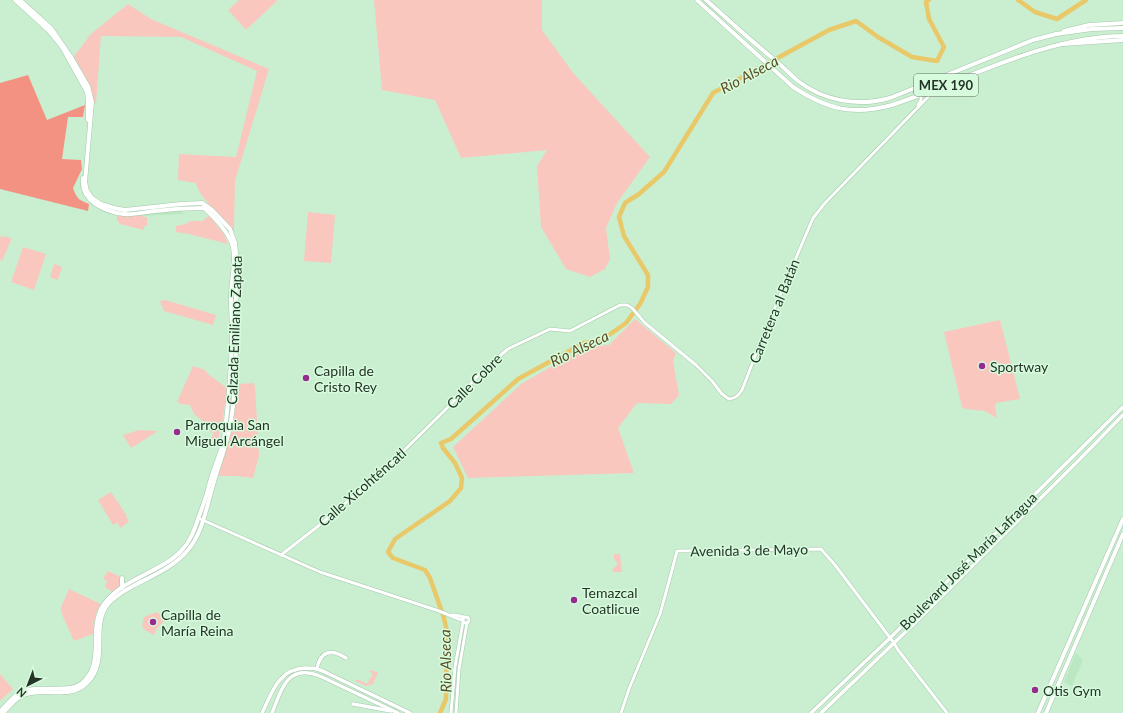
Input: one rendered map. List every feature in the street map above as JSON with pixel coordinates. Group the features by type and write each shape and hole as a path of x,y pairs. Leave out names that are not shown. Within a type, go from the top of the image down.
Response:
{"main road":[{"name":"Calzada Emiliano Zapata","path":"0,712 16,695 20,693 39,688 72,687 80,684 87,677 94,666 96,626 100,611 109,597 178,555 190,540 206,498 224,442 232,358 231,295 233,255 232,245 225,231 204,208 184,208 124,214 99,207 86,196 82,184 87,134 87,92 62,48 49,31 15,0"},
{"name":"Calzada Emiliano Zapata","path":"3,713 16,699 24,695 71,691 81,688 87,683 98,666 100,623 108,604 123,592 171,566 195,541 203,520 226,443 234,395 236,353 236,254 235,243 230,229 212,210 202,203 125,210 100,204 92,198 87,191 85,182 92,102 88,86 71,57 51,28 20,0"},
{"name":"MEX 190","path":"697,0 793,87 808,97 826,105 846,110 861,111 881,108 902,102 1032,52 1057,44 1091,38 1123,36"},
{"name":"MEX 190","path":"706,0 798,81 818,93 843,101 856,103 883,100 900,95 1033,40 1056,34 1092,29 1123,28"},
{"path":"1056,34 1089,25 1123,23"},
{"path":"1057,44 1123,40"},
{"name":"Boulevard José María Lafragua","path":"811,713 890,638 1123,407"},
{"name":"Boulevard José María Lafragua","path":"821,713 1078,462 1123,415"},
{"path":"1038,713 1123,519"},
{"path":"1046,713 1123,534"},
{"path":"122,578 122,588"},
{"path":"318,669 320,659 326,654 336,653 346,658"},
{"path":"262,713 276,684 285,674 292,670 298,669 318,669 410,713"},
{"path":"272,713 284,684 295,674 304,673 315,674 397,712"},
{"path":"353,704 397,712"}],"street":[{"name":"Carretera al Batán","path":"620,304 627,305 632,308 645,323 684,354 712,381 722,394 729,399 735,398 742,390 764,333 813,218 822,206 928,97 931,91"},
{"name":"Carretera al Batán","path":"914,111 921,100 921,95"},
{"name":"Calle Cobre","path":"439,416 482,371 508,349 550,330 570,331 620,304"},
{"name":"Calle Xicohténcatl","path":"281,555 378,476 439,416"},
{"path":"198,518 320,572 436,610 454,618 464,620"},
{"name":"Avenida 3 de Mayo","path":"621,713 629,689 660,614 677,551 821,549 835,565 947,713"},
{"path":"451,713 455,667 464,620"},
{"path":"456,713 459,669 465,628 464,620"}],"shaded area":[{"path":"239,0 277,1 246,30 228,10"},
{"path":"374,0 542,0 542,30 574,74 650,157 617,203 606,228 610,259 605,269 590,277 566,269 541,227 537,166 547,150 461,158 435,100 382,90"},
{"path":"128,4 151,19 269,69 235,181 234,232 207,202 196,183 178,180 179,154 236,157 257,71 181,37 101,36 96,103 94,103 89,86 74,56 91,34"},
{"path":"28,75 47,120 85,105 83,117 68,117 62,159 81,160 82,169 73,188 79,199 89,204 88,211 0,189 0,83"},
{"path":"183,210 183,214 143,216 143,213"},
{"path":"308,212 335,215 331,263 304,261"},
{"path":"117,215 142,215 143,217 147,217 147,226 144,226 144,230 120,224 117,220"},
{"path":"209,216 224,234 228,244 176,232 176,226 186,224 190,221 202,221"},
{"path":"1,236 12,238 2,261 0,260"},
{"path":"23,247 46,254 34,290 11,282"},
{"path":"54,264 62,267 58,280 50,277"},
{"path":"165,300 216,315 213,325 164,311 160,301"},
{"path":"635,319 676,353 673,361 679,395 671,404 637,403 618,428 634,473 468,478 453,447 521,384 585,347 609,345"},
{"name":"Sportway","path":"1000,320 1020,399 996,403 997,418 985,411 966,409 962,407 944,332"},
{"path":"193,366 205,370 227,388 223,418 217,443 209,440 214,434 207,428 208,425 194,414 190,405 177,402"},
{"path":"254,383 259,456 253,478 218,476 230,434 237,384"},
{"path":"139,430 158,431 131,448 123,435"},
{"path":"111,492 129,521 121,528 117,523 120,521 113,525 98,500"},
{"path":"614,554 620,554 622,572 613,572 612,570 617,565 617,562 614,559"},
{"path":"108,571 119,576 122,581 120,585 112,592 105,587 107,581 103,578"},
{"path":"69,589 101,604 94,622 93,634 74,641 61,612 61,607"},
{"path":"156,612 161,615 163,622 157,628 154,635 145,630 142,626 144,617"},
{"path":"1076,653 1083,660 1072,686 1064,682"},
{"path":"370,670 378,673 373,684 366,686 355,681 359,680 368,684 369,679 373,674"},
{"path":"0,674 13,689 0,701"}],"waterway":[{"name":"Rio Alseca","path":"440,713 446,699 447,632 444,618 430,578 425,570 393,558 388,552 395,539 450,501 461,488 462,478 455,463 443,448 441,443 451,439 518,379 584,343 602,340 626,323 640,304 648,287 648,275 624,236 619,217 625,203 639,194 664,172 713,93 829,30 856,21 878,37 912,57 937,61 944,47 929,19 926,2 929,0"},
{"name":"Rio Alseca","path":"1018,0 1035,12 1057,19 1086,0"}],"place":[{"name":"Sportway","path":"982,366"},
{"name":"Capilla de Cristo Rey","path":"306,378"},
{"name":"Parroquia San Miguel Arcángel","path":"177,432"},
{"name":"Temazcal Coatlicue","path":"574,600"},
{"name":"Capilla de María Reina","path":"153,622"},
{"name":"Otis Gym","path":"1035,690"}]}
